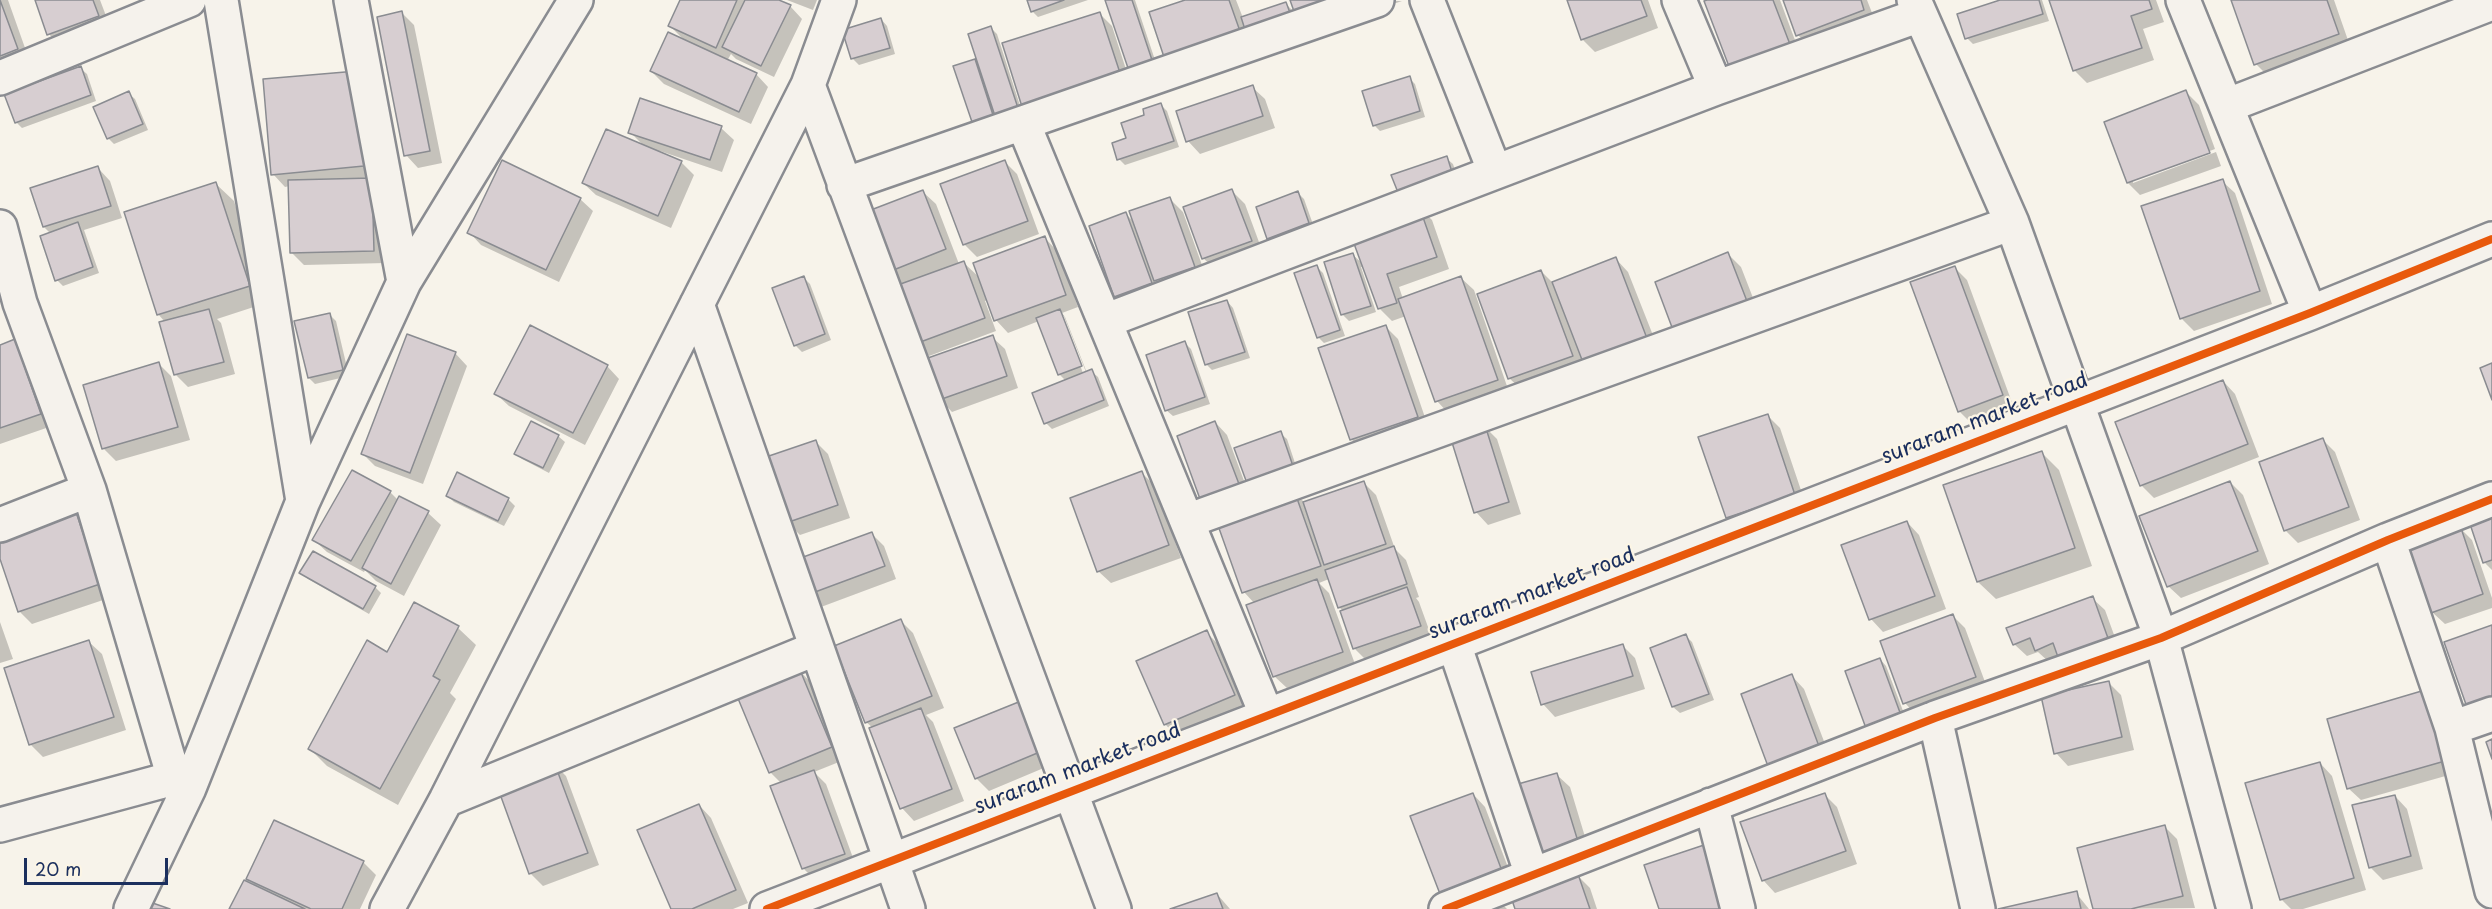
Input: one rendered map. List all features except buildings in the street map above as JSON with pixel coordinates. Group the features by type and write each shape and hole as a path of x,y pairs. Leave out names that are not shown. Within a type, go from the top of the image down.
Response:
{"street":[{"path":"0,78 189,0"},
{"path":"221,0 303,501"},
{"path":"351,0 404,282"},
{"path":"131,909 181,783 303,501 404,282 576,0"},
{"path":"387,909 446,800 808,85 839,0"},
{"path":"844,185 1377,0"},
{"path":"1427,0 1495,172"},
{"path":"1679,0 1716,88"},
{"path":"2182,0 2310,313"},
{"path":"2226,106 2492,3"},
{"path":"1105,321 1716,88 1917,7 2012,223 2075,404 2161,638 2234,909"},
{"path":"808,85 1114,909"},
{"path":"1023,123 1267,716"},
{"path":"1187,520 2012,223"},
{"path":"0,227 10,306 89,490 181,783"},
{"name":"suraram market road","path":"767,909 2310,313 2492,239"},
{"path":"697,304 908,909"},
{"path":"0,525 89,490"},
{"path":"1446,909 1935,718 2161,638 2388,540 2492,499"},
{"path":"2388,540 2452,728 2492,891"},
{"path":"1454,644 1532,875"},
{"path":"446,800 817,648"},
{"path":"2452,728 2492,714"},
{"path":"1935,718 1978,909"},
{"path":"0,825 181,783"},
{"path":"1711,805 1738,909"}],"cycle path":[{"path":"767,909 2310,313 2492,239"},
{"path":"1446,909 1935,718 2161,638 2388,540 2492,499"}]}
